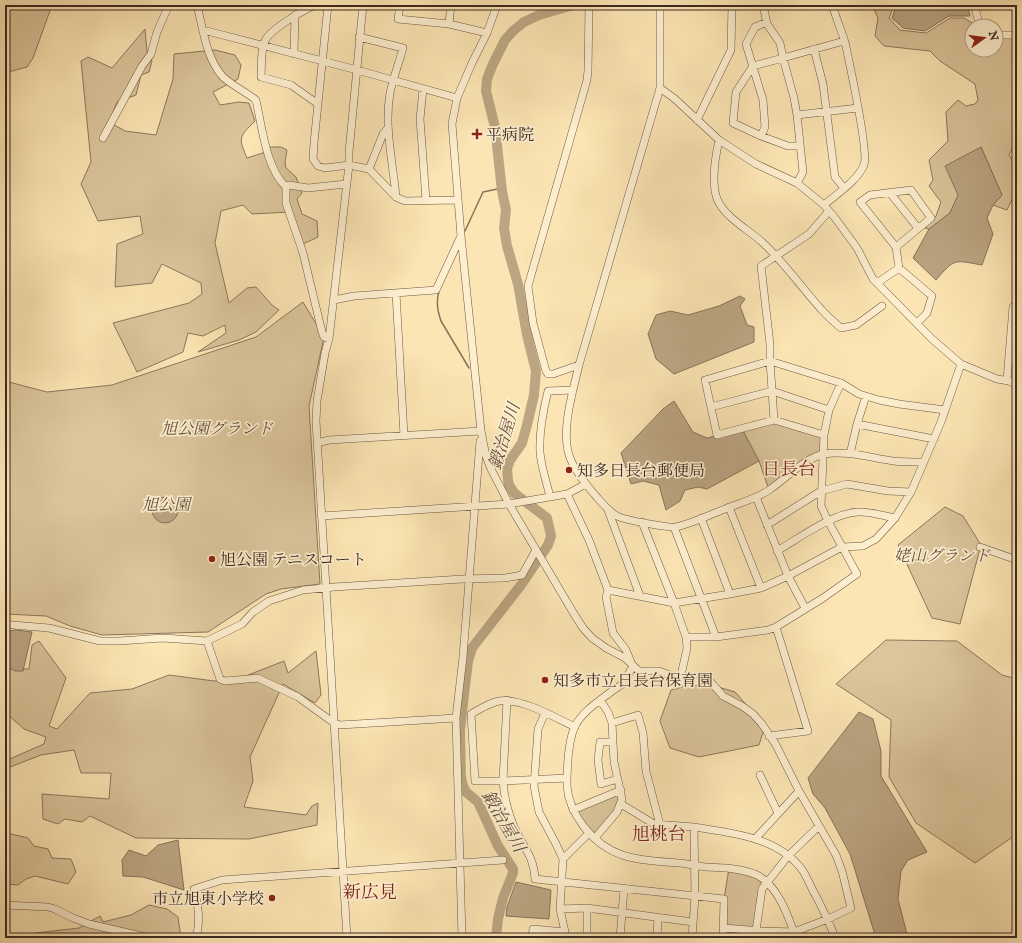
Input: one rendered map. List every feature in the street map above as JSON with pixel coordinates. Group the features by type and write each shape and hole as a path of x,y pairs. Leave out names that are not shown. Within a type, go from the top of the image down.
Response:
{"street":[{"path":"103,138 142,66 151,54 157,32 169,5"},
{"path":"197,5 207,46 216,68 224,77 256,100 271,163 277,178 286,187 286,203 303,253 322,332 324,337 329,339"},
{"path":"318,5 311,6 295,15 267,38 264,45 261,77 291,85 318,104"},
{"path":"328,5 313,159 318,166 326,168 349,165 368,169 396,197 405,201 457,200"},
{"path":"347,938 321,516 316,401 329,339 334,300 349,165 363,5"},
{"path":"400,5 398,19 449,24 487,33"},
{"path":"449,24 451,5"},
{"path":"496,5 487,33 457,98 452,124 457,200 481,431 486,456 491,469 509,504 583,628 601,645 624,658 639,671 659,671 684,682 710,681 723,696 742,706 753,714 762,724 776,745 799,791 836,855 842,871 851,908 795,935 761,933 723,928"},
{"path":"579,366 553,374 548,374 533,323 528,286 587,80 590,5"},
{"path":"660,5 660,88 573,390 567,426 567,442 575,468 586,484 608,510 621,518 674,527 756,497 769,490 809,460 824,455 837,453 893,461 924,462"},
{"path":"697,120 731,50 732,5"},
{"path":"763,5 766,22 780,43 794,98 803,172 797,182"},
{"path":"824,206 860,174 865,163 865,149 858,108 844,41 832,5"},
{"path":"974,5 978,18"},
{"path":"294,54 295,15"},
{"path":"761,136 765,127 763,100 754,66 746,44 755,27 766,22"},
{"path":"204,31 207,30 264,45 457,98"},
{"path":"1004,35 1012,35 1017,40"},
{"path":"359,37 403,48 390,92 388,128 396,197"},
{"path":"800,146 788,146 761,136 733,122 736,92 754,66 844,41"},
{"path":"814,49 823,84 835,176 844,188"},
{"path":"660,88 675,99 719,140 756,164 797,182 824,206 857,248 873,279 961,364 997,379 1007,380 1017,385"},
{"path":"423,89 420,119 426,200"},
{"path":"796,115 858,108"},
{"path":"368,169 383,134 388,128"},
{"path":"719,140 715,157 714,185 719,203 731,217 762,242 776,256 822,310 841,328 856,325 882,306"},
{"path":"286,187 289,185 308,188 346,184"},
{"path":"896,247 931,218 911,190 870,195 860,202 896,247 899,268 932,296 927,313 917,323"},
{"path":"890,193 918,228"},
{"path":"774,420 770,344 761,266 809,234 829,212"},
{"path":"334,300 354,296 436,290 461,236"},
{"path":"877,283 899,268"},
{"path":"396,293 404,436"},
{"path":"1007,380 1013,307 1017,307"},
{"path":"824,436 774,420 718,435 705,380 770,361 841,383 859,394 866,396 899,404 944,410"},
{"path":"608,590 674,603 730,594 761,588 842,548 863,546 876,539 895,518 911,492 941,422 961,364"},
{"path":"686,637 716,637 768,630 776,627 823,598 857,574 821,506 824,436 829,410 841,383"},
{"path":"550,497 540,453 540,425 543,409 548,391 573,390"},
{"path":"711,406 772,391 829,410"},
{"path":"850,454 857,424 866,396"},
{"path":"857,424 934,439"},
{"path":"317,443 329,440 481,431"},
{"path":"462,938 456,718 463,657 468,579 481,431"},
{"path":"321,516 509,504 567,494 586,484"},
{"path":"767,525 821,490 848,484 911,492"},
{"path":"567,494 589,540 608,590 606,597 613,633 626,650 633,666"},
{"path":"756,497 788,576 805,608"},
{"path":"729,507 761,588"},
{"path":"608,510 640,596"},
{"path":"777,551 828,521 843,514 858,512 895,518"},
{"path":"701,518 730,594"},
{"path":"642,522 686,637 687,648 680,680"},
{"path":"674,527 716,637"},
{"path":"980,547 1017,560"},
{"path":"5,623 49,628 100,641 163,638 207,641 242,624 253,612 269,601 303,590 505,578 522,575 536,550"},
{"path":"769,736 808,732 776,627"},
{"path":"207,641 220,679 224,681 258,678 298,697 334,723 340,725 456,718"},
{"path":"633,666 623,683 586,711 575,727 572,738 567,778 568,795 578,819 589,833 606,848 628,858 744,870 758,876 767,883 782,903 795,935"},
{"path":"567,778 474,781 471,714 487,705 507,700 525,704 575,727"},
{"path":"507,700 503,781 504,795 508,812 519,837 533,861 535,879 724,899 723,938"},
{"path":"595,838 618,812 621,804 621,790 614,762 612,723 608,712 600,700"},
{"path":"532,938 533,929 565,935 560,909 563,881 563,859 539,812 534,786 538,729 545,713"},
{"path":"612,723 638,715 643,733 646,771 660,824"},
{"path":"613,742 600,742 598,760 601,784 618,779"},
{"path":"760,775 778,813"},
{"path":"573,810 621,790"},
{"path":"755,839 799,791"},
{"path":"621,804 654,824 694,827 736,834 755,839 788,856 802,870 828,919 835,938"},
{"path":"761,933 762,889 788,856 819,826"},
{"path":"692,938 695,896 694,827"},
{"path":"563,859 589,833"},
{"path":"196,938 199,918 198,904 194,889 222,880 503,860"},
{"path":"620,938 624,888"},
{"path":"5,905 48,907 89,924 150,938"},
{"path":"560,909 587,908 622,914 692,922"},
{"path":"587,908 587,938"},
{"path":"657,938 658,918"}],"green space":[{"path":"5,5 8,5 10,8 22,5 52,5 33,58 27,67 5,73"},
{"path":"872,5 903,5 893,8 889,18 900,30 926,33 950,18 964,18 964,58 1004,58 1004,37 1017,39 1017,138 1009,155 1013,162 1017,162 1017,193 1013,197 1007,210 993,205 1002,195 981,147 950,213 929,229 925,228 936,216 941,202 929,186 933,180 929,160 948,141 946,112 958,100 966,106 975,104 978,100 975,84 940,61 930,51 884,46 875,36 878,18"},
{"path":"145,29 147,52 152,61 149,72 141,75 136,95 117,102 109,122 125,131 156,135 173,79 174,54 215,50 235,55 241,65 238,79 213,92 220,105 239,102 249,103 255,121 243,134 241,141 247,158 266,152 270,147 281,147 287,150 285,162 286,168 296,177 302,193 297,199 302,214 317,221 318,237 303,244 291,212 252,214 243,205 221,211 215,243 229,303 247,288 256,287 272,305 279,310 256,332 239,340 198,352 226,333 225,325 203,336 188,333 183,352 137,372 113,323 189,303 202,294 201,283 162,264 152,283 115,287 117,244 143,234 140,216 98,221 81,184 91,162 81,61 88,57 112,68"},
{"name":"旭公園","path":"303,302 324,337 309,406 320,584 281,589 266,594 208,632 102,635 70,626 46,616 5,614 5,381 47,392 112,385 256,337"},
{"path":"774,420 824,435 824,455 769,490 759,461 742,429"},
{"name":"姥山グランド","path":"945,507 963,516 981,545 960,624 932,618 898,545"},
{"path":"886,640 957,641 1002,675 1017,679 1017,834 975,863 916,823 889,777 891,720 836,684"},
{"path":"39,641 66,678 49,726 57,729 90,693 132,689 169,675 214,681 243,677 284,661 288,673 316,651 321,695 315,703 283,684 250,757 253,781 244,807 306,815 312,806 318,803 317,825 249,839 136,838 90,816 82,822 65,819 58,824 43,819 42,794 109,799 111,773 81,773 74,750 41,755 5,769 5,761 44,744 46,737 24,729 7,714 5,716 5,669 29,669 32,645"},
{"path":"701,682 735,692 765,726 759,745 699,757 670,748 660,721 671,690"},
{"path":"621,790 622,799 600,833 593,832 573,810"},
{"path":"7,833 28,838 34,846 48,849 52,858 71,859 76,872 68,884 35,876 26,879 18,885 5,884 5,838"},
{"path":"729,868 744,870 767,883 756,931 723,928 724,899"},
{"path":"149,905 167,909 178,917 181,938 162,938 151,936 152,938 24,938 35,933 79,928 100,916 103,922 131,915"}],"shaded area":[{"path":"910,5 967,5 970,16 949,16 925,31 903,28 892,18 895,9"},
{"path":"981,147 1002,195 993,205 987,218 993,234 982,265 956,262 947,268 936,280 913,258 929,229 950,213 958,195 945,166"},
{"path":"740,296 745,299 740,306 747,325 754,327 754,342 674,374 656,359 648,334 656,315 670,311 688,315 719,306"},
{"path":"674,401 693,432 707,438 742,429 759,461 707,489 698,487 685,490 680,501 666,510 659,485 643,481 631,484 621,453 663,409"},
{"path":"165,497 174,501 178,510 174,519 165,523 156,519 152,510 156,501"},
{"path":"15,630 32,632 23,671 15,671 5,665 5,632"},
{"path":"859,712 873,719 881,751 881,776 927,852 908,860 901,871 898,899 908,938 876,938 850,854 825,808 813,794 808,778"},
{"path":"178,840 184,890 143,877 123,876 122,860 129,850 146,856 158,845"},
{"path":"516,882 551,890 549,919 506,916 507,907"}],"waterway":[{"name":"鍛治屋川","path":"496,938 498,919 503,898 513,873 513,869 498,846 478,802 466,792 461,777 460,730 468,661 472,648 521,585 548,545 551,536 547,518 514,493 508,480 507,469 510,460 522,443 527,425 534,395 536,371 527,335 518,284 507,246 504,228 506,210 502,191 495,127 486,91 487,79 493,64 505,40 513,31 524,22 539,15 573,5"},
{"path":"465,231 483,192 502,188"},
{"path":"439,291 437,306 441,321 469,368"}],"place":[{"name":"平病院","path":"477,134"},
{"name":"知多日長台郵便局","path":"569,470"},
{"name":"旭公園 テニスコート","path":"212,559"},
{"name":"知多市立日長台保育園","path":"545,680"},
{"name":"市立旭東小学校","path":"272,898"}],"district":[{"name":"日長台","path":"789,469"},
{"name":"旭桃台","path":"659,834"},
{"name":"新広見","path":"370,892"}],"park label":[{"name":"旭公園グランド","path":"217,428"}]}
